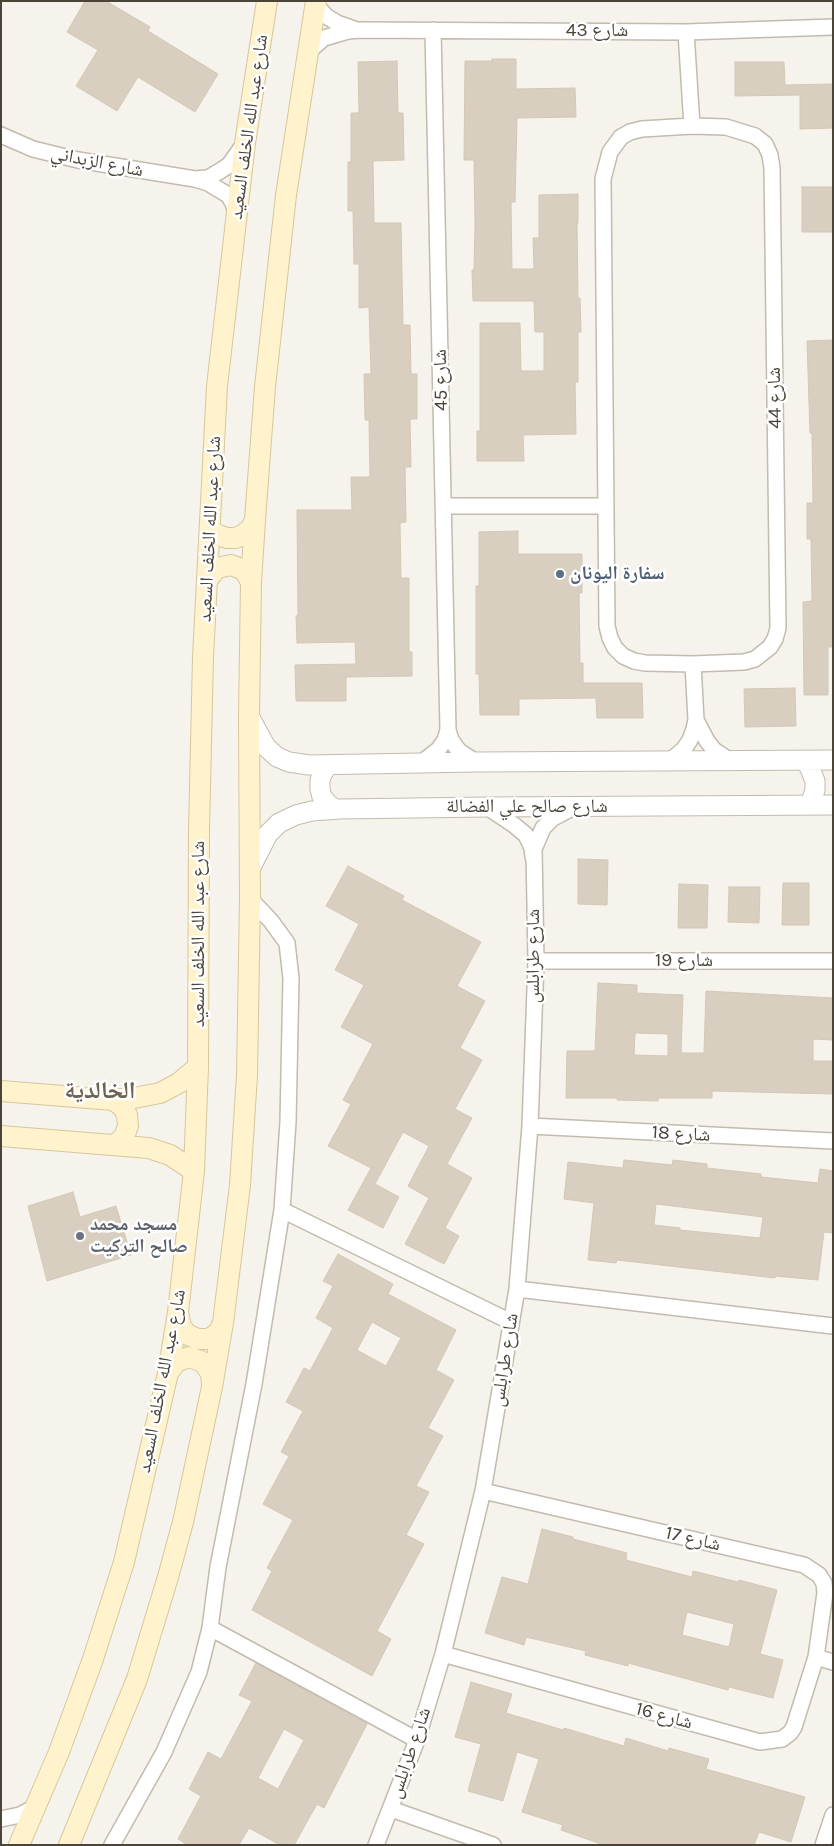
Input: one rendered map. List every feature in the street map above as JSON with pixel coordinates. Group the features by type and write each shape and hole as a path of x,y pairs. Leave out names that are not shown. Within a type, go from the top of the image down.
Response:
{"main road":[{"name":"شارع عبد الله الخلف السعيد","path":"19,1845 59,1752 93,1659 124,1562 168,1373 178,1312 194,1171 198,1066 202,657 208,579 217,386 245,142 267,1"},
{"path":"69,1845 137,1679 180,1531 212,1387 223,1323 240,1185 247,1075 250,899 248,716 251,582 255,520 265,387 286,196 316,3"},
{"path":"210,530 227,538 236,538 251,528 255,520"},
{"path":"208,579 217,568 231,565 244,570 251,582"},
{"path":"1,1091 113,1100 134,1098 160,1093 179,1083 198,1066"},
{"path":"113,1100 122,1106 128,1115 128,1126 124,1136 116,1144"},
{"path":"1,1136 148,1148 170,1155 194,1171"},
{"path":"178,1312 181,1327 188,1335 198,1339 209,1338 218,1333 223,1323"},
{"path":"168,1373 176,1362 189,1357 203,1362 211,1373 212,1387"}],"street":[{"name":"شارع 43","path":"316,3 326,16 337,24 360,30"},
{"name":"شارع 43","path":"308,53 324,38 348,31 360,30 686,32 833,27"},
{"name":"شارع 45","path":"433,30 448,730 451,740 459,751 476,762"},
{"path":"686,32 692,126"},
{"name":"شارع 44","path":"692,126 726,127 755,136 765,144 771,161 778,628 775,639 770,647 755,659 744,662 692,664 634,662 623,656 615,648 607,626 603,179 605,164 615,143 630,132 642,129 692,126"},
{"name":"شارع الزبداني","path":"1,135 33,149 78,160 195,179 218,188 228,195 233,203 236,214"},
{"name":"شارع الزبداني","path":"195,179 208,178 229,165 245,142"},
{"path":"444,506 606,506"},
{"path":"671,760 684,749 690,740 696,720 692,664"},
{"path":"248,716 266,747 277,757 289,762 309,765 671,760 833,760"},
{"path":"696,720 706,741 714,750 729,760"},
{"path":"421,763 438,750 445,740 448,730"},
{"path":"803,760 809,766 815,781 813,798 810,805"},
{"path":"329,765 323,772 320,780 320,789 322,797 335,810"},
{"name":"شارع صالح علي الفضالة","path":"250,869 268,834 279,823 296,815 312,811 486,807 833,805"},
{"name":"شارع طرابلس","path":"376,1845 417,1740 443,1654 483,1491 517,1290 530,1126 536,961 533,858 532,848 526,836 514,825 486,807"},
{"name":"شارع طرابلس","path":"533,858 534,849 543,828 553,818 575,807"},
{"path":"112,1845 164,1752 199,1672 210,1628 218,1567 254,1384 282,1210 288,1122 291,978 287,943 271,921 250,899"},
{"name":"شارع 19","path":"536,961 833,962"},
{"name":"شارع 18","path":"530,1126 833,1141"},
{"path":"282,1210 511,1322"},
{"path":"517,1290 833,1326"},
{"name":"شارع 17","path":"483,1491 804,1565 818,1575 824,1583 825,1593 816,1657"},
{"path":"210,1628 417,1740"},
{"name":"شارع 16","path":"443,1654 760,1742 782,1739 794,1727 816,1657"},
{"path":"816,1657 833,1662"},
{"path":"1,1819 20,1815 35,1807"},
{"path":"391,1809 493,1845"},
{"path":"823,1845 833,1815"}],"building":[{"path":"85,1 106,1 150,27 148,31 218,74 195,112 138,77 117,111 76,86 98,50 67,32"},
{"path":"492,59 516,59 516,89 575,88 576,117 517,118 515,202 511,202 512,269 534,269 533,238 539,238 539,195 578,194 578,298 580,298 581,332 578,332 578,382 575,382 576,434 523,435 524,461 477,461 477,431 480,431 480,323 520,323 521,371 544,371 544,332 535,332 534,301 473,301 474,160 464,160 465,61 492,61"},
{"path":"397,61 398,113 403,113 404,160 373,161 374,223 401,223 403,325 410,325 411,374 417,374 417,419 410,419 411,467 405,467 406,522 400,523 401,578 409,578 409,652 412,652 412,676 346,677 346,701 296,701 295,665 356,664 355,642 297,643 297,510 352,510 351,477 370,477 369,420 365,420 364,374 371,374 369,307 359,308 359,264 354,264 353,211 348,211 351,113 359,113 358,62"},
{"path":"735,62 784,62 785,85 833,84 833,128 800,129 800,95 735,96"},
{"path":"802,187 833,187 833,232 802,232"},
{"path":"833,340 833,647 828,647 828,695 804,695 803,602 812,601 811,539 807,539 807,503 813,503 812,433 810,433 807,341"},
{"path":"518,531 518,554 582,554 582,593 579,593 580,663 583,663 583,683 642,683 643,718 597,718 596,698 519,699 519,715 480,715 479,674 476,674 476,586 479,586 479,532"},
{"path":"795,688 796,726 745,727 744,689"},
{"path":"578,859 608,860 607,905 578,904"},
{"path":"348,866 404,896 402,900 481,942 457,986 485,1001 460,1048 482,1060 455,1109 472,1118 447,1164 472,1178 445,1228 459,1236 444,1264 405,1244 429,1198 408,1186 429,1146 403,1132 375,1184 399,1197 383,1228 348,1210 371,1168 328,1146 351,1104 343,1100 373,1044 341,1027 364,985 335,970 359,924 326,906"},
{"path":"783,883 809,883 809,925 782,925"},
{"path":"679,884 708,885 707,928 678,928"},
{"path":"729,887 760,887 759,923 728,922"},
{"path":"598,983 637,985 637,993 683,995 681,1053 704,1053 706,991 833,998 833,1040 813,1039 813,1061 833,1061 833,1094 712,1091 712,1098 658,1098 658,1101 617,1100 617,1098 566,1098 567,1051 595,1051","holes":["635,1033 668,1034 668,1056 634,1055"]},
{"path":"624,1160 672,1165 673,1160 707,1164 707,1168 761,1174 761,1177 818,1183 820,1169 833,1171 833,1233 824,1232 818,1280 775,1276 775,1278 617,1260 616,1263 588,1260 594,1203 564,1199 568,1162 623,1168","holes":["656,1204 763,1217 760,1238 680,1230 680,1228 654,1225"]},
{"name":"مسجد محمد صالح التركيت","path":"73,1192 80,1217 116,1206 131,1255 47,1281 28,1206"},
{"path":"338,1254 393,1284 388,1294 456,1330 436,1370 454,1380 428,1428 443,1436 416,1486 429,1492 406,1535 424,1544 377,1631 391,1639 372,1676 252,1610 272,1571 267,1568 293,1520 263,1504 289,1456 281,1452 303,1411 286,1402 304,1368 310,1371 333,1328 316,1318 333,1286 323,1281","holes":["372,1322 401,1338 386,1366 357,1350"]},
{"path":"542,1529 627,1553 626,1560 692,1577 693,1571 777,1590 760,1654 783,1660 773,1698 729,1687 728,1690 628,1663 628,1666 585,1655 586,1651 526,1637 524,1645 485,1633 502,1577 528,1584","holes":["687,1612 734,1624 729,1647 682,1635"]},
{"path":"256,1663 367,1724 324,1808 317,1804 294,1845 280,1845 249,1828 239,1845 188,1845 178,1839 201,1796 189,1789 208,1752 221,1759 252,1701 239,1695","holes":["284,1729 304,1740 278,1789 258,1778"]},
{"path":"471,1682 512,1694 506,1713 624,1746 626,1738 668,1751 669,1748 709,1759 706,1769 805,1797 791,1842 759,1832 754,1845 604,1845 561,1830 563,1825 522,1812 539,1759 517,1752 503,1801 468,1791 481,1744 455,1737"}],"place":[{"name":"سفارة اليونان","path":"560,574"},
{"name":"مسجد محمد صالح التركيت","path":"80,1236"}],"district":[{"name":"الخالدية","path":"100,1091"}]}
